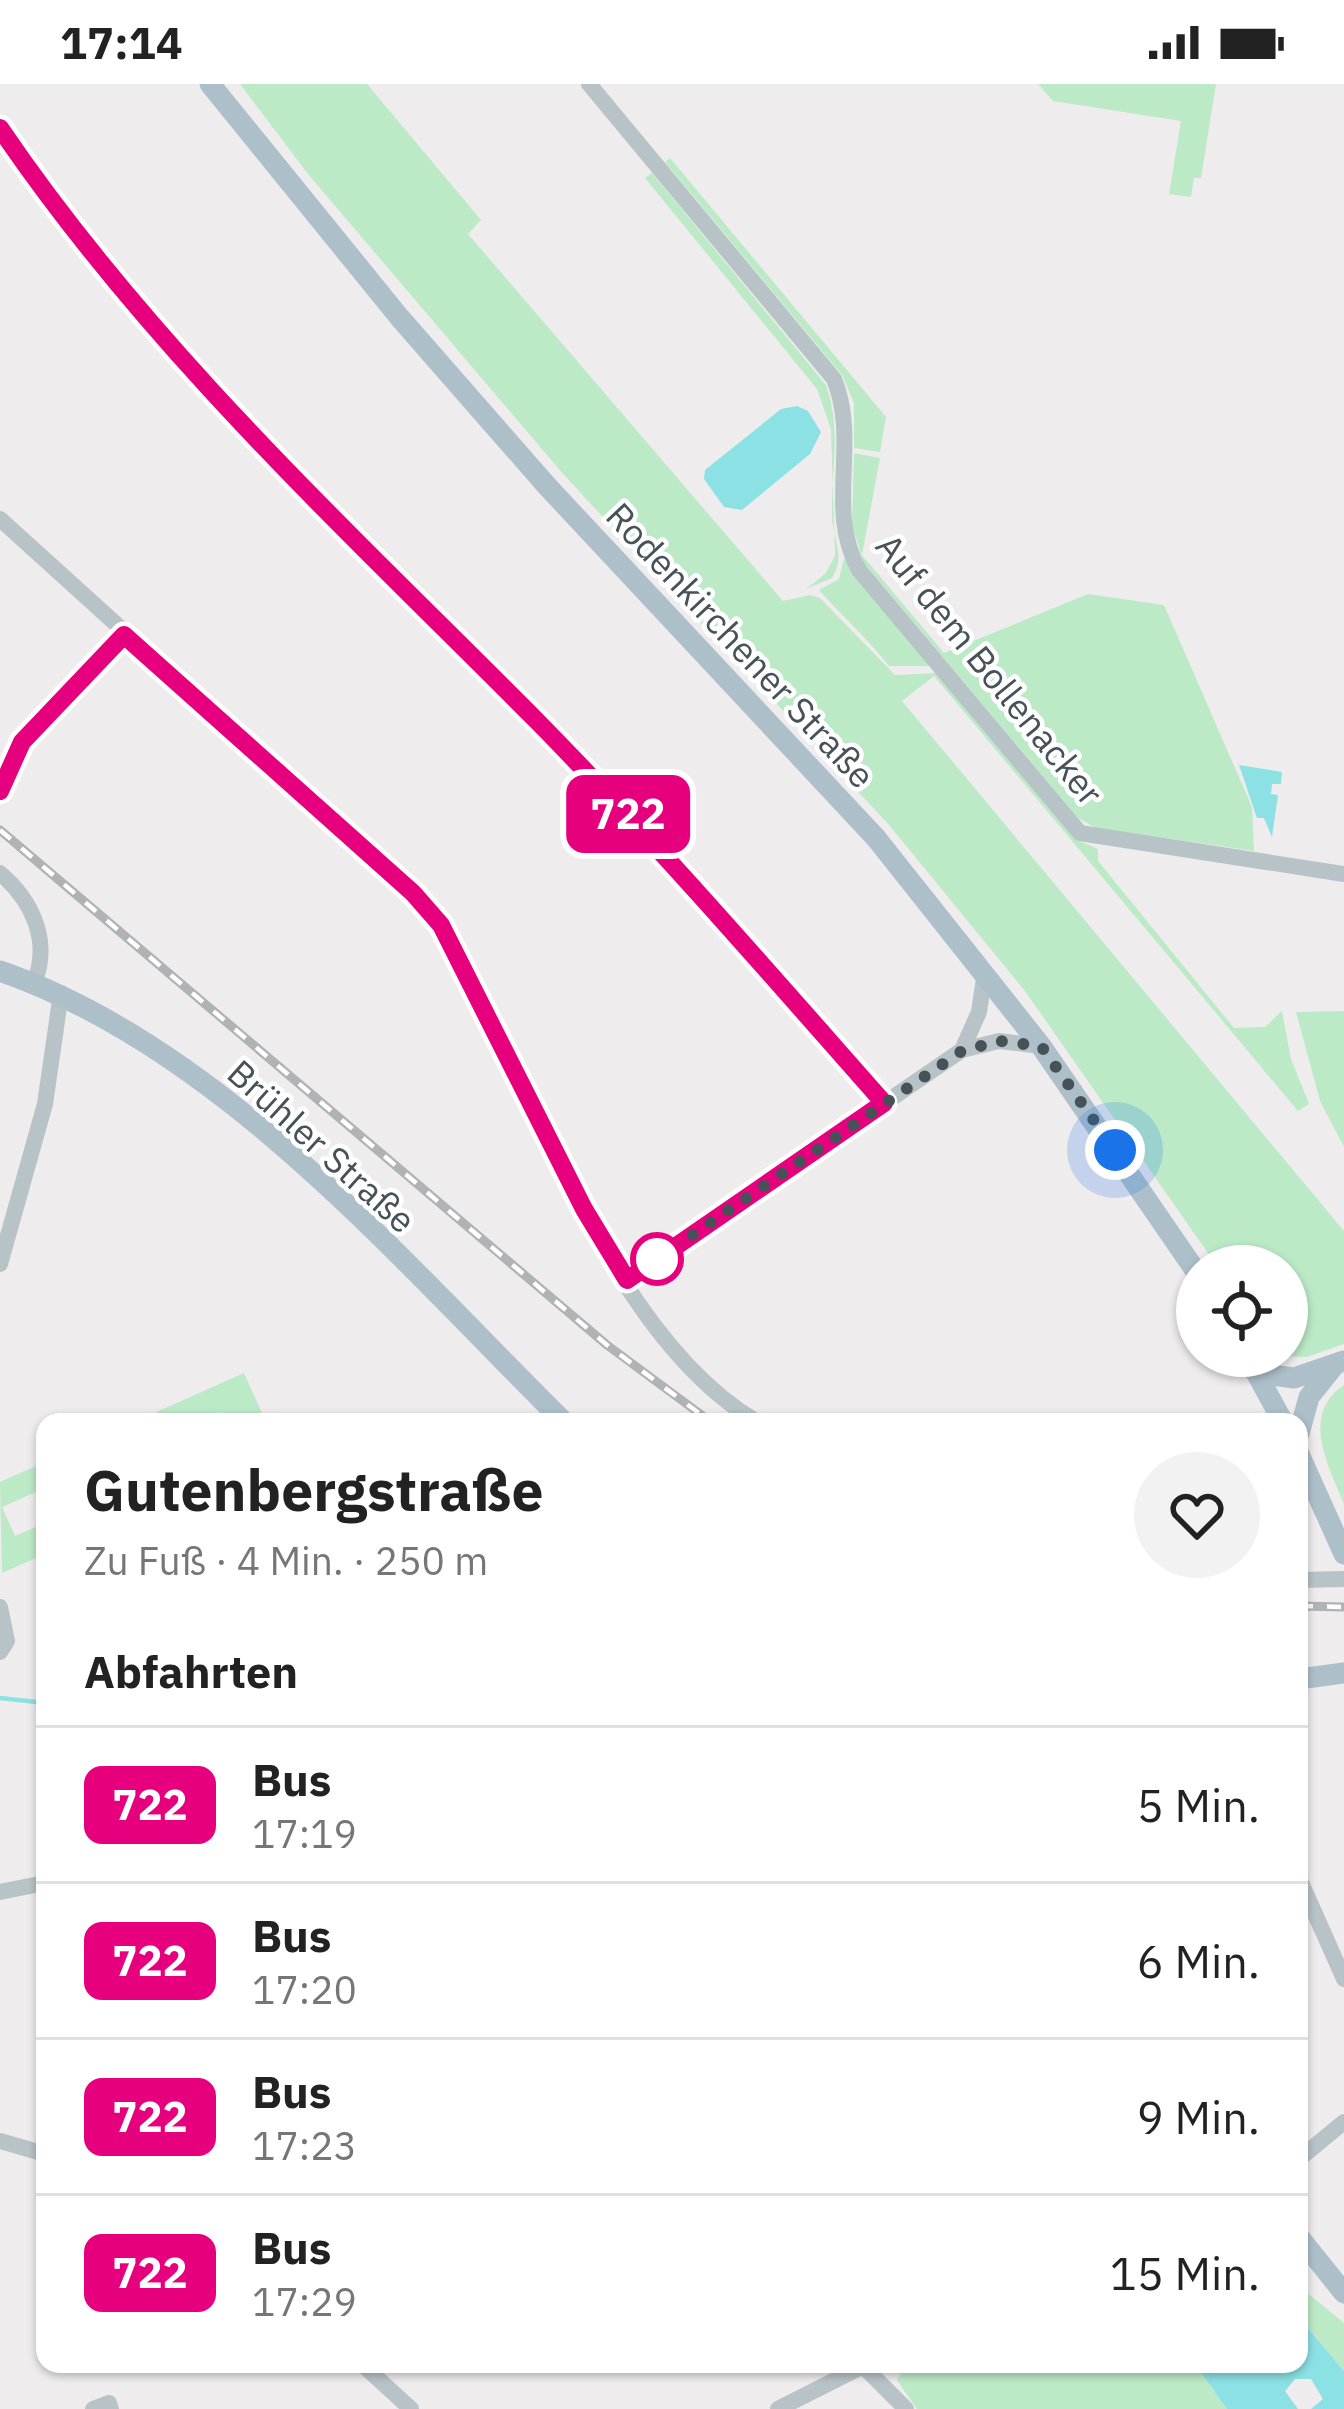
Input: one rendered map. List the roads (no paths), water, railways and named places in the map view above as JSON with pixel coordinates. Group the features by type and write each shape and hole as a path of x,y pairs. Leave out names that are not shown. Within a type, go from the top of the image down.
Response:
{"main road":[{"name":"Rodenkirchener Straße","path":"210,84 444,369 877,838 1041,1046 1178,1245"},
{"name":"Brühler Straße","path":"0,971 61,993 142,1039 230,1100 554,1413"},
{"path":"1308,1374 1338,1364"},
{"path":"1305,1413 1309,1397 1338,1364"},
{"path":"1259,1377 1278,1413"},
{"path":"1308,1473 1344,1554"},
{"path":"1308,1678 1344,1673"},
{"path":"1308,2248 1344,2293"}],"street":[{"name":"Auf dem Bollenacker","path":"589,84 834,379 848,424 842,525 848,549 860,570 1080,833 1344,874"},
{"path":"0,128 53,207 175,354 634,820 884,1103"},
{"path":"0,519 413,893 441,925 584,1209 627,1280 716,1397 742,1413"},
{"path":"0,790 22,742 124,635"},
{"path":"0,872 32,910 42,963 34,983"},
{"path":"962,1051 979,1012 985,972"},
{"path":"0,1264 45,1104 61,993"},
{"path":"627,1280 962,1051 999,1041 1041,1046"},
{"path":"1308,1580 1344,1579"},
{"path":"0,1607 8,1641 0,1652"},
{"path":"0,1892 36,1885"},
{"path":"1308,1898 1344,1979"},
{"path":"1308,2152 1344,2122"},
{"path":"0,2141 36,2151"},
{"path":"372,2373 411,2409"},
{"path":"778,2409 848,2373"},
{"path":"871,2373 906,2409"}],"water":[{"path":"797,406 808,411 821,432 810,454 742,510 724,507 704,479 705,470 781,409"},
{"path":"1239,765 1282,772 1281,784 1272,784 1271,794 1278,795 1272,837 1264,818 1257,818"},
{"path":"1308,2329 1344,2371 1344,2409 1311,2409 1323,2399 1311,2379 1295,2379 1285,2391 1298,2409 1227,2409 1201,2373 1308,2373"}],"waterway":[{"path":"0,1698 36,1702"}],"railway":[{"path":"0,830 607,1345 699,1413"},
{"path":"1308,1606 1344,1607"}]}
